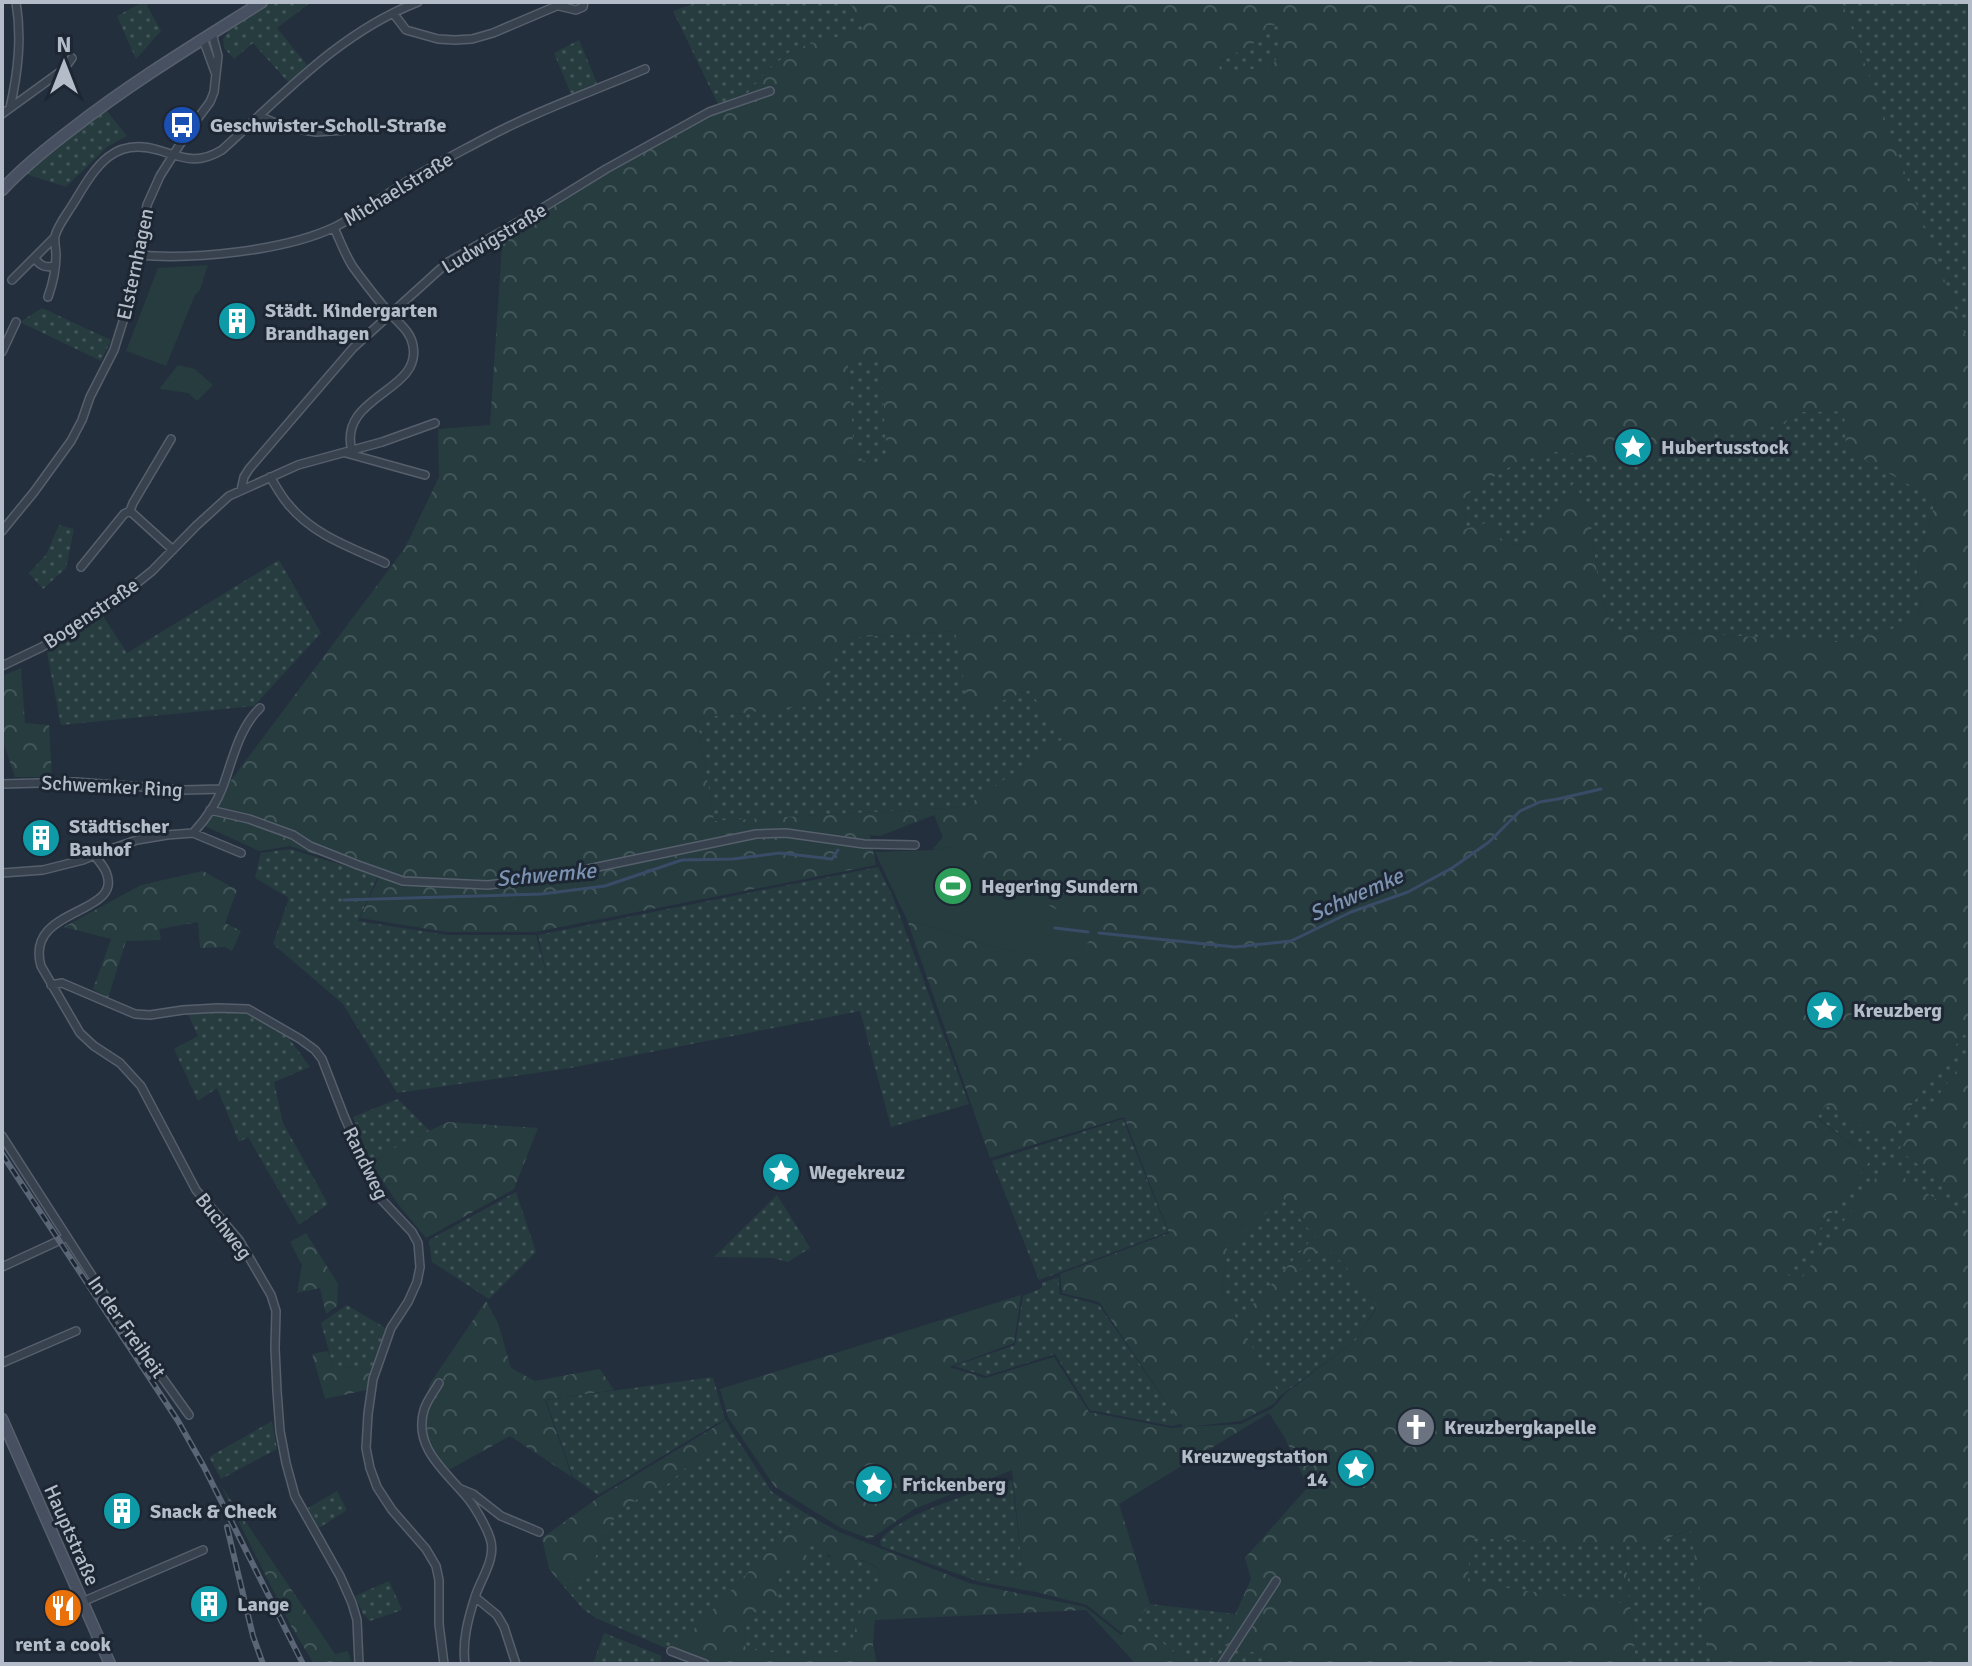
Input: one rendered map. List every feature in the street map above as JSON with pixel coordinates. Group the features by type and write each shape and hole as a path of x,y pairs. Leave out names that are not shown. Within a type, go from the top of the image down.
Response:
{"main road":[{"path":"2,190 23,168 92,113 159,66 262,2"},
{"name":"Hauptstraße","path":"2,1419 110,1664"}],"street":[{"path":"10,108 17,78 20,42 16,2"},
{"path":"12,280 54,238 96,168 108,156 141,147 201,160 212,156 345,41 418,2"},
{"path":"393,13 406,30 438,39 455,40 493,33 562,4 576,10 583,7 584,2"},
{"name":"Elsternhagen","path":"2,531 71,441 114,350 129,302 147,205 172,155 214,92 218,56 207,36"},
{"path":"2,114 64,69 72,58"},
{"name":"Michaelstraße","path":"137,255 176,257 246,250 287,243 334,228 396,188 482,140 645,69"},
{"name":"Ludwigstraße","path":"241,490 249,469 353,348 448,262 709,112 770,91"},
{"path":"259,116 285,127 316,132 359,129"},
{"path":"334,228 351,264 412,341 411,367 404,377 356,418 348,452"},
{"path":"48,297 55,280 54,238"},
{"path":"35,259 47,268 55,266"},
{"path":"2,352 16,322"},
{"name":"Bogenstraße","path":"2,666 42,647 107,607 152,571 229,496 298,465 435,423"},
{"path":"81,567 124,514 130,511 171,439"},
{"name":"Bogenstraße","path":"348,452 425,475"},
{"path":"270,477 288,504 307,523 331,540 385,563"},
{"path":"130,511 173,550"},
{"name":"Schwemker Ring","path":"193,833 222,789 245,728 260,708"},
{"name":"Schwemker Ring","path":"2,784 75,782 184,790 222,789"},
{"path":"210,810 249,819 293,835 310,846 403,881 488,885 545,878 756,834 786,833 864,844 915,845"},
{"path":"2,873 43,870 95,856 137,840 167,835 193,833 241,853"},
{"name":"Buchweg","path":"95,856 107,873 108,883 104,894 47,930 39,943 39,961 85,1039 120,1063 141,1086 196,1190 239,1240 273,1298 280,1431 289,1477 295,1496 352,1603 357,1620 359,1664"},
{"name":"Randweg","path":"51,985 62,983 135,1014 207,1008 248,1009 300,1039 322,1059 380,1198 412,1232 418,1243 420,1267 417,1282 391,1328 373,1379 366,1448 377,1487 436,1566 444,1664"},
{"name":"In der Freiheit","path":"2,1136 116,1313 189,1415"},
{"path":"2,1267 67,1237"},
{"path":"2,1363 76,1331"},
{"path":"439,1383 425,1407 423,1432 434,1459 470,1502 492,1544 492,1555 475,1597 464,1643 465,1664"},
{"path":"459,1489 473,1494 501,1516 539,1532"},
{"path":"82,1602 203,1550"},
{"path":"1222,1664 1276,1581"},
{"path":"475,1597 497,1615 516,1664"},
{"path":"671,1651 705,1664"}],"green space":[{"path":"143,2 161,31 136,59 117,16"},
{"path":"270,2 311,2 277,28 307,65 289,83 253,43 234,59 224,48 223,39 229,30"},
{"path":"698,2 850,2 864,30 793,49 765,73 747,94 718,104 673,11"},
{"path":"850,2 1842,2 1970,349 1970,1038 1964,1034 1885,1141 1826,1105 1817,1118 1871,1159 1787,1274 1798,1283 1885,1165 1970,1222 1970,1664 1712,1664 1690,1529 1661,1541 1624,1545 1636,1664 1266,1664 1265,1654 1231,1648 1218,1664 1205,1664 1230,1648 1222,1644 1251,1579 1245,1558 1308,1487 1285,1438 1269,1413 1119,1504 1150,1604 1136,1621 1188,1664 1136,1664 1086,1610 875,1620 873,1645 877,1664 711,1664 673,1651 805,1513 839,1532 969,1583 1085,1607 1123,1634 1087,1605 980,1582 1023,1574 1012,1470 914,1509 870,1539 841,1528 775,1487 728,1417 720,1389 1021,1295 1014,1343 949,1367 985,1378 1054,1357 1089,1412 1171,1428 1183,1427 1099,1302 1062,1293 1060,1274 1169,1233 1124,1117 990,1158 907,920 1013,952 949,847 932,850 943,837 934,815 880,836 870,835 876,865 535,932 447,932 360,918 380,875 290,846 259,851 205,826 217,799 405,548 439,477 438,429 490,425 503,231 710,115 748,101 747,94 765,73 793,49 863,30","holes":["1267,25 1280,26 1280,53 1272,66 1221,74 1218,62 1260,40","881,359 887,461 854,461 848,361","1844,411 1846,449 1936,500 1917,572 1923,600 1917,617 1884,633 1828,642 1785,642 1757,637 1643,631 1615,637 1598,582 1589,509 1574,483 1522,544 1504,546 1486,523 1465,529 1467,494 1509,467 1548,451 1574,453 1603,463 1639,462 1677,454 1704,443 1721,430 1740,434 1785,424 1791,412","955,631 970,714 1029,690 1064,738 965,807 714,821 697,718 817,705 843,638","1283,1198 1321,1244 1344,1264 1377,1306 1356,1340 1286,1393 1273,1408 1241,1424 1187,1427 1241,1421 1274,1404 1280,1396 1245,1334 1320,1247 1313,1238 1238,1321 1222,1292 1227,1247","1470,1538 1620,1545 1627,1604 1468,1583","805,1542 825,1552 839,1569 862,1560 880,1572 879,1586 864,1600 849,1650 803,1658 745,1647 744,1616 773,1607 779,1591 777,1581 786,1565 801,1568 808,1559 803,1548"]},
{"path":"1841,2 1970,2 1970,350"},
{"path":"1267,25 1280,26 1280,53 1272,66 1221,75 1217,63 1260,40"},
{"path":"579,40 597,83 571,94 554,53"},
{"path":"106,110 127,136 107,147 66,187 26,174"},
{"path":"208,265 166,366 126,351 158,268"},
{"path":"42,308 111,340 101,361 20,322"},
{"path":"881,358 887,461 854,461 848,360"},
{"path":"178,365 195,369 213,385 197,401 188,393 159,389"},
{"path":"1845,411 1911,484 1936,499 1917,572 1923,600 1917,617 1884,633 1828,642 1785,642 1757,637 1643,631 1615,637 1598,582 1589,509 1574,484 1522,544 1504,546 1494,530 1465,530 1467,494 1509,467 1548,451 1574,453 1603,463 1639,462 1677,454 1704,443 1721,430 1740,434 1791,412"},
{"path":"59,525 74,529 66,568 43,589 29,573 46,555"},
{"path":"279,560 321,633 254,706 61,725 47,653 103,616 127,653"},
{"path":"956,631 970,713 1029,690 1064,738 965,807 714,821 697,718 816,705 843,638"},
{"path":"21,668 25,723 49,725 52,777 15,777 2,738 2,676"},
{"name":"Hegering Sundern","path":"948,847 1095,932 1077,959 1013,952 907,920 875,852"},
{"path":"290,849 378,876 358,921 447,935 536,935 548,980 538,935 878,867 893,897 969,1104 891,1127 860,1011 570,1068 397,1093 343,1004 273,944 289,898 255,878 261,853"},
{"path":"203,871 237,890 225,923 241,931 232,951 225,947 200,948 198,922 159,929 161,940 126,941 108,998 93,989 111,939 64,927 141,885"},
{"path":"187,1012 241,1012 280,1026 310,1067 274,1082 283,1123 328,1204 299,1225 248,1137 239,1142 217,1088 198,1101 174,1049 198,1036"},
{"path":"1964,1034 1970,1038 1970,1052 1899,1150 1970,1202 1970,1222 1885,1165 1798,1284 1787,1274 1871,1159 1817,1117 1826,1105 1885,1140"},
{"path":"1970,1052 1970,1202 1899,1150"},
{"path":"398,1099 430,1131 371,1163 353,1117"},
{"path":"1123,1119 1168,1232 1039,1280 992,1161"},
{"path":"448,1122 538,1128 514,1189 426,1238 398,1204 371,1163 403,1143"},
{"path":"516,1192 536,1252 489,1299 432,1262 429,1240"},
{"path":"777,1195 810,1248 788,1262 773,1258 714,1257"},
{"path":"1283,1198 1321,1244 1344,1264 1377,1306 1356,1340 1280,1396 1245,1334 1313,1238 1238,1322 1222,1292 1227,1246"},
{"path":"306,1233 338,1284 337,1306 326,1314 320,1288 297,1293 302,1265 290,1242"},
{"path":"1059,1277 1059,1294 1099,1305 1181,1424 1172,1426 1090,1410 1055,1354 986,1376 954,1366 1015,1345 1023,1296 1042,1288 1042,1283"},
{"path":"486,1301 498,1323 511,1368 535,1381 600,1369 614,1390 545,1400 572,1477 510,1436 445,1472 428,1445 425,1425 429,1385"},
{"path":"347,1305 387,1329 373,1370 333,1366 321,1323"},
{"path":"328,1351 333,1366 373,1370 366,1390 325,1399 312,1354"},
{"path":"713,1377 725,1420 598,1495 573,1477 546,1400"},
{"path":"726,1420 730,1428 664,1487 645,1493 620,1512 608,1526 595,1558 582,1575 564,1587 549,1569 542,1538 599,1497"},
{"path":"272,1421 277,1449 221,1479 209,1457"},
{"path":"730,1428 772,1492 805,1513 673,1651 596,1618 583,1609 564,1587 582,1575 595,1558 608,1526 620,1512 645,1493 664,1487"},
{"path":"1012,1480 1023,1574 980,1582 881,1546 880,1541 904,1521"},
{"path":"220,1484 335,1654 348,1651 352,1664 314,1664 292,1628"},
{"path":"337,1491 347,1510 319,1528 308,1508"},
{"path":"1691,1529 1712,1664 1636,1664 1624,1545 1661,1541"},
{"path":"1470,1537 1621,1545 1627,1604 1467,1583"},
{"path":"805,1542 825,1550 828,1557 863,1561 880,1572 879,1586 850,1650 803,1658 745,1647 744,1616 773,1607 781,1573"},
{"path":"389,1581 402,1610 370,1621 363,1614 355,1596"},
{"path":"1150,1604 1235,1614 1222,1644 1265,1654 1266,1664 1218,1664 1228,1650 1205,1664 1188,1664 1136,1621"},
{"path":"604,1633 662,1656 660,1664 593,1664"}],"waterway":[{"name":"Schwemke","path":"1099,933 1235,947 1291,941 1351,912 1408,892 1452,868 1489,842 1520,811 1540,802 1601,789"},
{"name":"Schwemke","path":"344,900 542,894 605,886 682,860 733,859 780,853 832,859 838,850"},
{"name":"Schwemke","path":"1055,928 1088,932"}],"railway":[{"path":"2,1154 178,1421 303,1664"},
{"path":"227,1527 253,1636 263,1664"}],"place":[{"name":"Geschwister-Scholl-Straße","path":"182,125"},
{"name":"Städt. Kindergarten Brandhagen","path":"237,321"},
{"name":"Hubertusstock","path":"1633,447"},
{"name":"Städtischer Bauhof","path":"41,838"},
{"name":"Hegering Sundern","path":"953,886"},
{"name":"Kreuzberg","path":"1825,1010"},
{"name":"Wegekreuz","path":"781,1172"},
{"name":"Kreuzbergkapelle","path":"1416,1427"},
{"name":"Kreuzwegstation 14","path":"1356,1468"},
{"name":"Frickenberg","path":"874,1484"},
{"name":"Snack & Check","path":"122,1511"},
{"name":"Lange","path":"209,1604"},
{"name":"rent a cook","path":"63,1608"}]}
